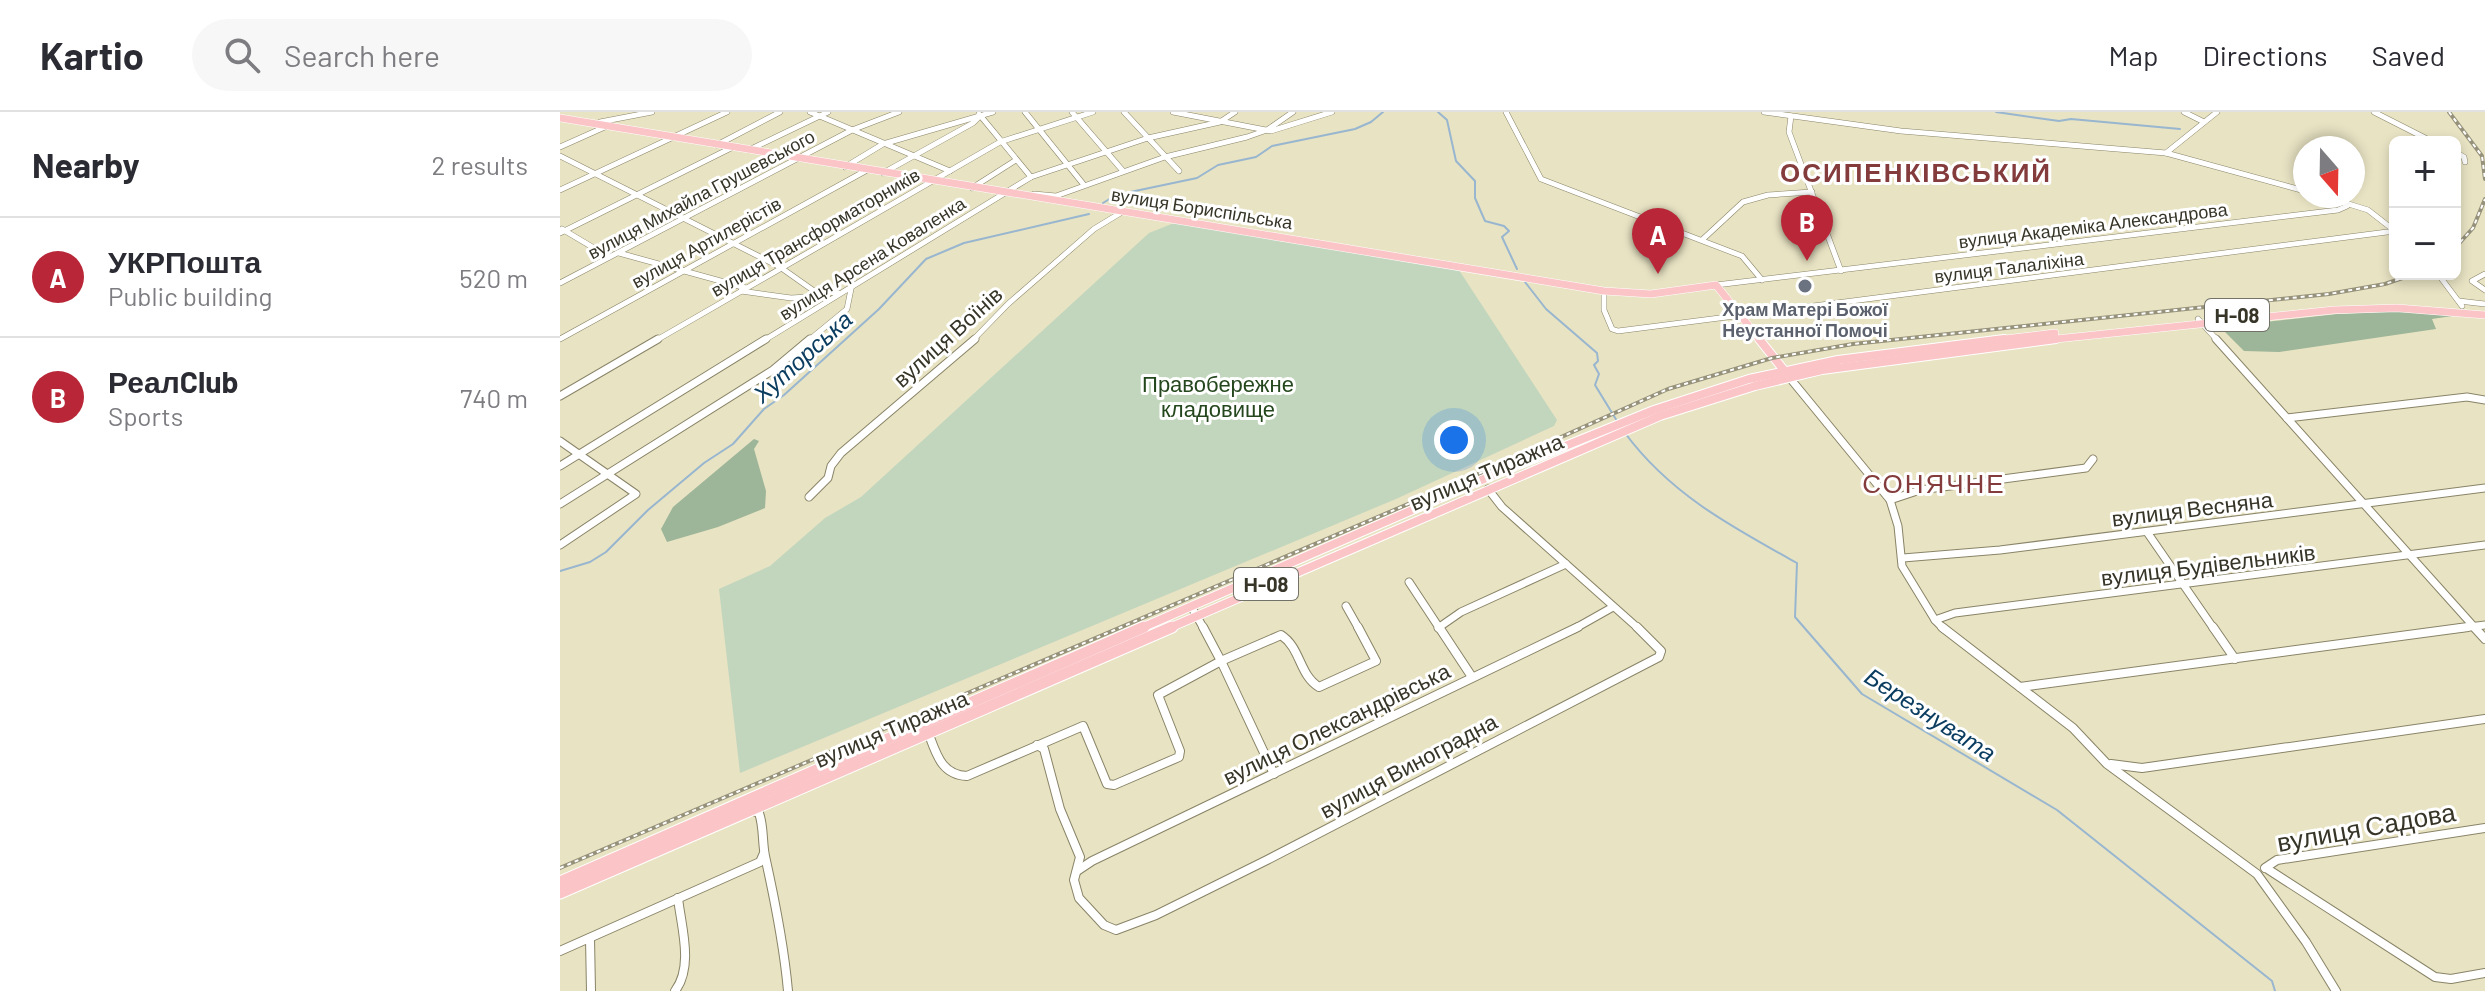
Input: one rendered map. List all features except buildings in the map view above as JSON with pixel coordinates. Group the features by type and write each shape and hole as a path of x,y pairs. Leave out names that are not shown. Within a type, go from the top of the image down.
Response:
{"main road":[{"name":"вулиця Бориспільська","path":"560,118 972,188 1331,243 1604,291 1651,294 1716,285"},
{"path":"1716,285 1787,374"},
{"name":"вулиця Тиражна","path":"1362,539 1479,481 1654,410 1787,374 1899,357 2200,322 2349,310 2461,306 2485,309"},
{"name":"вулиця Тиражна","path":"560,882 1362,539 1660,416 1787,374"},
{"path":"1479,481 1488,489"},
{"name":"вулиця Тиражна","path":"560,893 749,809 767,796"}],"street":[{"path":"592,123 652,112"},
{"path":"560,190 727,112"},
{"path":"717,145 780,112"},
{"path":"810,112 950,171"},
{"path":"749,150 828,112"},
{"name":"вулиця Михайла Грушевського","path":"560,283 852,130 899,112"},
{"path":"845,167 883,144 993,112"},
{"path":"1025,112 1084,185"},
{"name":"вулиця Трансформаторників","path":"560,396 1000,142 1074,115 1093,112"},
{"path":"1124,112 1179,171"},
{"path":"1173,112 1267,130 1293,112"},
{"path":"1220,122 1235,112"},
{"path":"1006,192 1056,196 1165,157 1267,130 1294,126 1332,112"},
{"path":"1506,112 1538,177 1747,258 1762,280"},
{"path":"1764,112 1986,139 2166,153 2293,188"},
{"path":"2184,112 2204,122"},
{"path":"2166,153 2217,112"},
{"path":"2374,112 2421,136"},
{"path":"978,114 1031,177"},
{"path":"883,173 973,123 978,114"},
{"path":"1074,115 1123,171"},
{"path":"1791,116 1789,132 1841,271"},
{"path":"624,129 635,117"},
{"name":"вулиця Арсена Коваленка","path":"848,291 1031,177 1148,138 1220,122"},
{"path":"560,147 609,125"},
{"path":"562,230 731,148"},
{"path":"2461,155 2465,162"},
{"path":"560,156 780,267 828,297"},
{"path":"972,188 1016,160"},
{"name":"вулиця Артилерістів","path":"560,339 867,170"},
{"path":"1702,240 1743,202 1768,195 1812,192"},
{"name":"вулиця Академіка Александрова","path":"1841,271 2342,208"},
{"name":"вулиця Талаліхіна","path":"1604,291 1604,308 1614,331 2395,231 2372,212 2355,208"},
{"name":"вулиця Воїнів","path":"809,497 828,478 831,466 841,453 988,328 1008,304 1094,229 1122,212"},
{"path":"562,230 609,257"},
{"path":"560,504 783,362 847,309 848,291 828,297 791,298 743,290 619,253"},
{"name":"вулиця Бориспільська","path":"1716,285 1841,271"},
{"path":"2485,274 2472,281 2485,290"},
{"path":"2442,280 2461,306"},
{"name":"вулиця Арсена Коваленка","path":"560,466 828,297"},
{"path":"2200,322 2485,639"},
{"path":"1787,374 1890,500 1903,558 1902,566 1935,620 1952,637 2073,728 2107,764 2257,874 2306,942 2336,991"},
{"path":"2287,418 2467,397 2485,400"},
{"path":"560,441 636,495 560,545"},
{"path":"1890,500 1920,490 2086,468 2093,459"},
{"name":"вулиця Весняна","path":"1903,558 2147,532 2485,488"},
{"path":"1488,489 1502,507 1613,607"},
{"path":"2147,532 2235,659"},
{"name":"вулиця Будівельників","path":"1935,620 1955,613 2485,545"},
{"path":"1438,628 1461,612 1566,564"},
{"path":"1409,582 1472,677"},
{"path":"926,727 946,771 958,777 967,776 1076,726 1085,728 1107,784 1128,781 1180,755 1157,699 1160,692 1221,661 1281,635 1291,641 1315,687 1326,686 1374,664 1376,657 1346,606"},
{"name":"вулиця Олександрівська","path":"1076,873 1092,861 1591,621 1613,607"},
{"name":"вулиця Виноградна","path":"1076,873 1074,880 1079,898 1109,929 1123,929 1156,915 1659,657 1659,648 1613,607"},
{"path":"1193,610 1221,661 1274,774"},
{"path":"2020,687 2485,625"},
{"path":"2107,764 2142,768 2485,719"},
{"path":"1037,745 1044,749 1060,809 1080,857 1076,873"},
{"path":"749,809 760,814 788,991"},
{"name":"вулиця Садова","path":"2257,874 2277,860 2485,828"},
{"path":"560,951 760,862 764,853"},
{"path":"2266,868 2435,977 2451,979 2485,973"},
{"path":"675,991 682,985 685,972 678,898"},
{"path":"590,938 591,991"}],"green space":[{"name":"Правобережне кладовище","path":"1174,223 1457,267 1557,420 1554,426 1396,499 740,773 719,589 770,566 825,518 861,497 1149,233"},
{"path":"2399,311 2459,315 2432,319 2436,329 2279,352 2244,351 2220,327 2337,314"},
{"path":"754,439 759,441 754,449 766,491 765,508 718,527 667,542 661,529 673,507"}],"waterway":[{"name":"Хуторська","path":"1103,203 1116,195 1197,178 1218,165 1256,157 1272,146 1355,129 1383,112"},
{"name":"Березнувата","path":"1438,112 1447,120 1456,161 1475,181 1475,198 1485,221 1504,226 1509,231 1502,237 1517,269"},
{"path":"1996,112 2059,121 2071,119 2180,129"},
{"name":"Хуторська","path":"560,571 590,562 606,552 648,510 704,463 733,444 764,409 784,395 879,309 926,259 964,243 1089,214"},
{"name":"Березнувата","path":"1525,282 1546,309 1597,353 1598,361 1594,365 1599,374 1595,385 1617,421"},
{"name":"Березнувата","path":"1625,433 1643,455 1682,491 1726,522 1797,563 1795,617 1862,694 2057,810 2272,981 2275,991"}],"railway":[{"path":"2449,112 2482,156 2485,179"},
{"path":"2461,241 2473,228 2485,199"},
{"path":"560,868 1499,465 1668,389 1772,358 1853,344 2329,294 2397,280"}],"place":[{"name":"РеалClub","path":"1807,261"},
{"name":"УКРПошта","path":"1658,274"},
{"name":"Храм Матері Божої Неустанної Помочі","path":"1805,286"}],"district":[{"name":"ОСИПЕНКІВСЬКИЙ","path":"1916,171"},
{"name":"СОНЯЧНЕ","path":"1934,482"}]}
